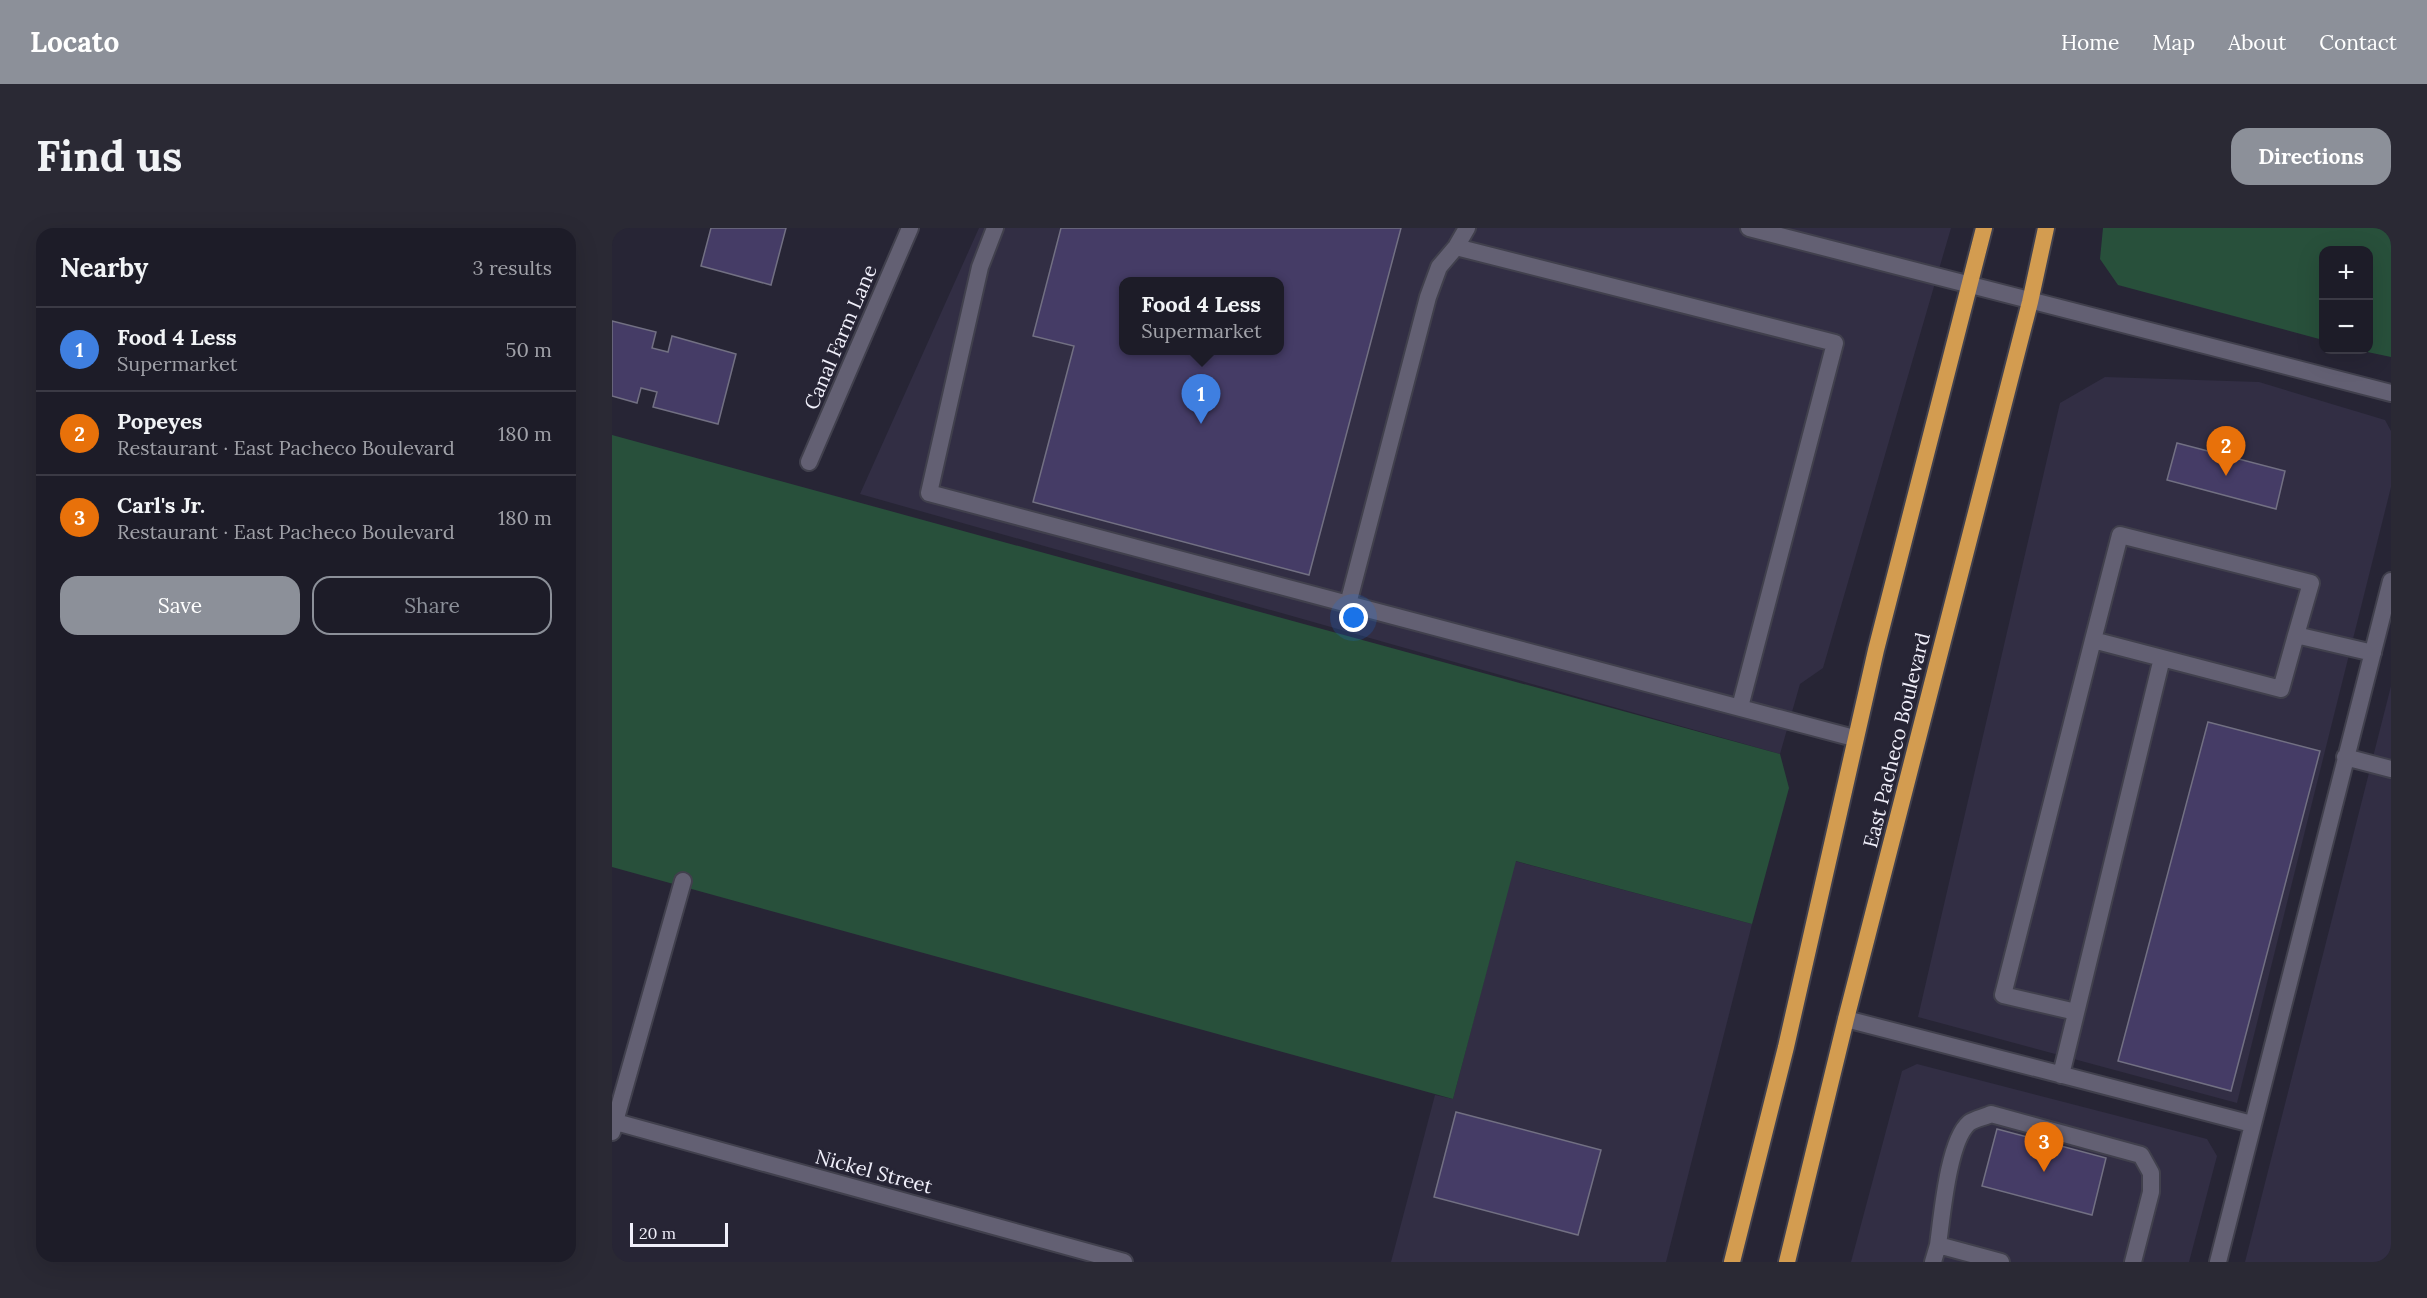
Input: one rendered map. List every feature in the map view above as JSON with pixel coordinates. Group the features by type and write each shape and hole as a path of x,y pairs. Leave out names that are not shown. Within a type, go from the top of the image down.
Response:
{"highway":[{"name":"East Pacheco Boulevard","path":"1732,1262 1786,1047 1854,738 1984,228"},
{"name":"East Pacheco Boulevard","path":"1787,1262 1846,1019 2030,302 2046,228"}],"street":[{"name":"Canal Farm Lane","path":"809,462 910,228"},
{"path":"995,228 980,267 929,493 1854,738"},
{"path":"1348,604 1428,297 1439,267 1467,228"},
{"path":"1749,228 2391,393"},
{"path":"1456,246 1835,343 1740,707"},
{"path":"2076,1012 2003,995 2093,640 2121,535 2311,584 2281,689 2093,640"},
{"path":"2218,1262 2391,581"},
{"path":"2296,635 2373,653"},
{"path":"2061,1075 2162,658"},
{"path":"2345,757 2391,769"},
{"path":"613,1125 683,882"},
{"path":"1846,1019 2252,1124"},
{"path":"1933,1262 1938,1245 1947,1181 1959,1137 1970,1122 1991,1114 2141,1155 2151,1173 2151,1191 2133,1262"},
{"name":"Nickel Street","path":"613,1125 1124,1262"},
{"path":"1938,1245 2001,1262"}],"shaded area":[{"path":"979,228 1951,228 1823,668 1800,684 1780,754 860,494"},
{"path":"2105,377 2259,382 2385,420 2391,431 2391,487 2237,1103 1918,1017 2060,403"},
{"path":"2391,686 2391,1262 2245,1262"},
{"path":"1515,861 1752,924 1666,1262 1391,1262 1435,1095 1453,1099"},
{"path":"1917,1064 2207,1139 2217,1156 2189,1262 1851,1262 1902,1071"}],"green space":[{"path":"2103,228 2391,228 2391,357 2373,353 2373,246 2319,246 2319,339 2118,285 2100,259"},
{"path":"612,435 1780,754 1789,788 1752,924 1516,861 1453,1099 612,867"}],"building":[{"path":"711,228 786,228 771,285 701,266"},
{"path":"1061,228 1401,228 1309,575 1033,502 1074,346 1033,336"},
{"path":"612,321 656,332 652,348 668,352 672,336 736,354 718,424 653,407 657,392 641,388 637,403 612,396"},
{"path":"2177,443 2285,471 2276,509 2167,480"},
{"path":"2208,722 2320,751 2231,1091 2118,1061"},
{"path":"1456,1112 1601,1150 1578,1235 1434,1197"},
{"path":"1997,1129 2106,1158 2092,1215 1982,1186"}],"place":[{"name":"Food 4 Less","path":"1201,424"},
{"name":"Popeyes","path":"2226,476"},
{"name":"Carl's Jr.","path":"2044,1172"}]}
